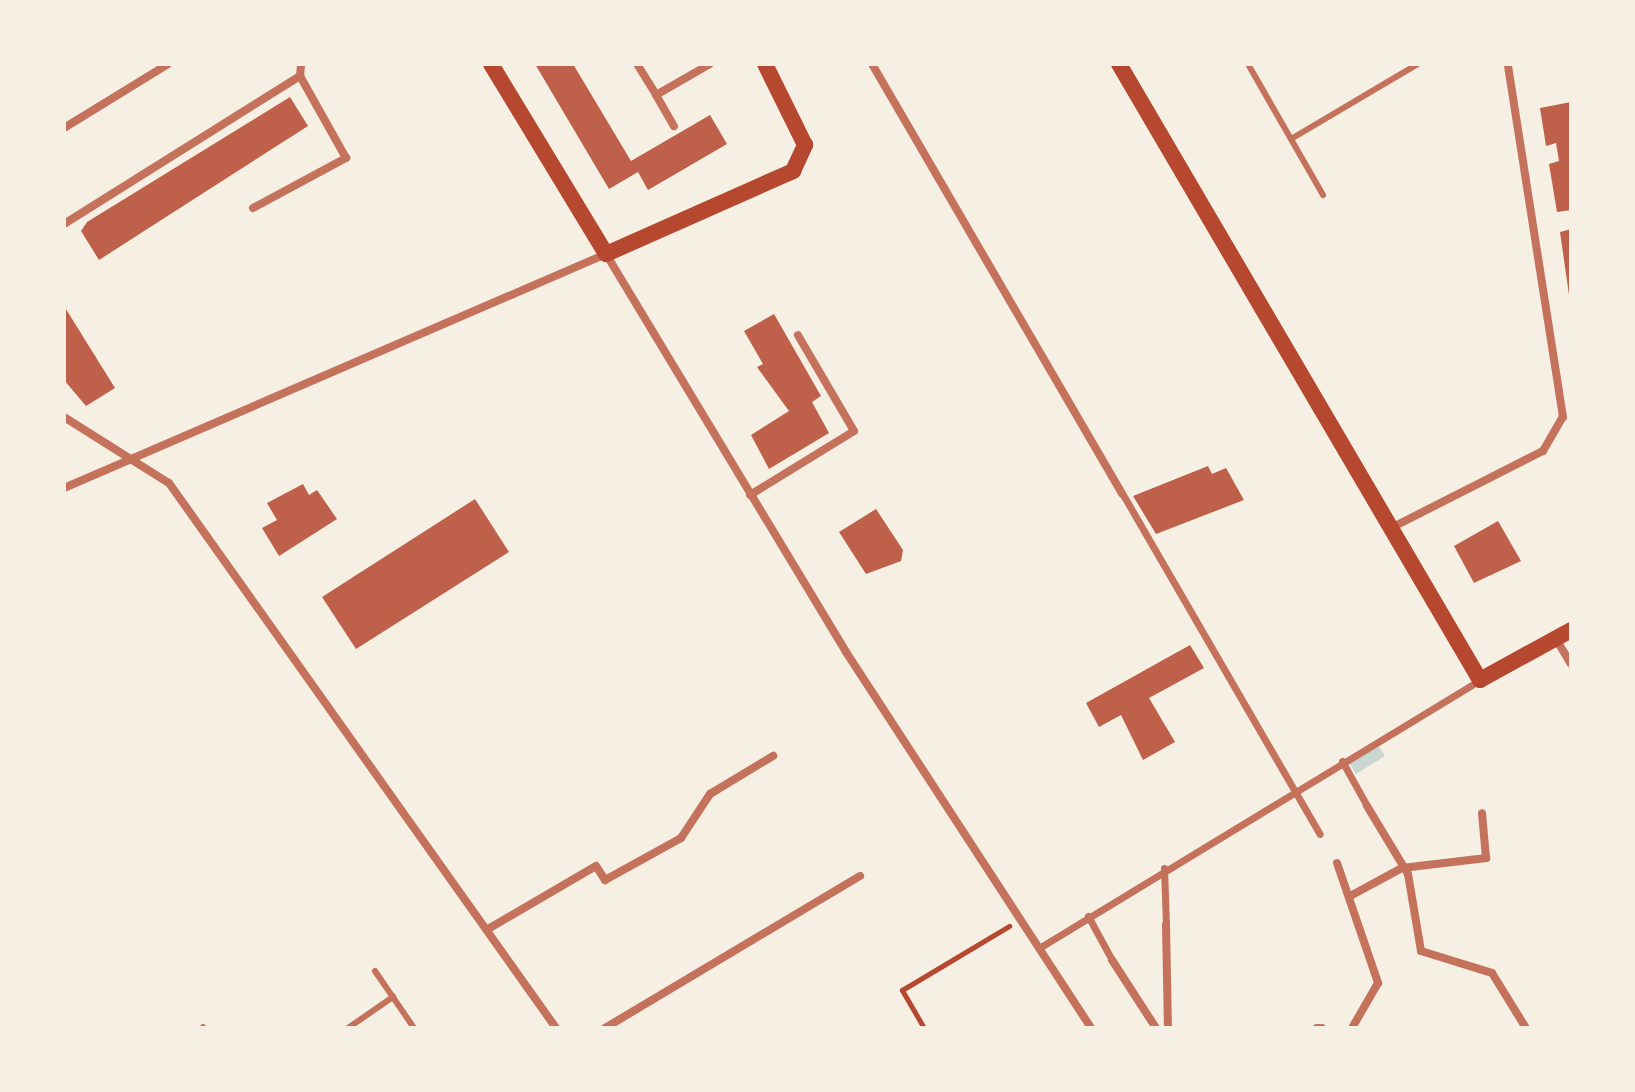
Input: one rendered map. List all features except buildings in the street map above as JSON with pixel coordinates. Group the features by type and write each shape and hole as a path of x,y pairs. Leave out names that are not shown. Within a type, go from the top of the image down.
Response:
{"main road":[{"path":"491,64 606,254 793,171 805,145 765,64"},
{"path":"1119,64 1480,680 1564,634"}],"street":[{"path":"64,128 168,64"},
{"path":"253,208 346,158 300,76 301,64"},
{"path":"637,64 674,126"},
{"path":"656,95 710,64"},
{"path":"872,64 1320,834"},
{"path":"1393,527 1543,451 1563,417 1508,64"},
{"path":"64,224 300,76"},
{"path":"64,488 130,454 606,254 750,495 1091,1028"},
{"path":"750,495 854,431 798,335"},
{"path":"64,417 130,454 178,496 556,1028"},
{"path":"1564,634 1571,664"},
{"path":"1039,948 1164,868 1480,680"},
{"path":"488,929 596,866 605,880 681,838 710,794 773,756"},
{"path":"1342,761 1402,868 1421,951 1492,973 1526,1028"},
{"path":"1352,895 1402,868 1486,858 1482,813"},
{"path":"1337,863 1352,895 1378,983 1352,1028"},
{"path":"1164,868 1168,1028"},
{"path":"605,1028 860,876"},
{"path":"1088,916 1156,1028"}],"lane":[{"path":"1248,64 1323,195"},
{"path":"1291,139 1418,64"},
{"path":"375,971 414,1028"},
{"path":"348,1028 393,997"}],"path":[{"path":"924,1028 902,990 1003,930"}],"shaded area":[{"path":"1377,744 1385,756 1356,774 1349,762"}]}
